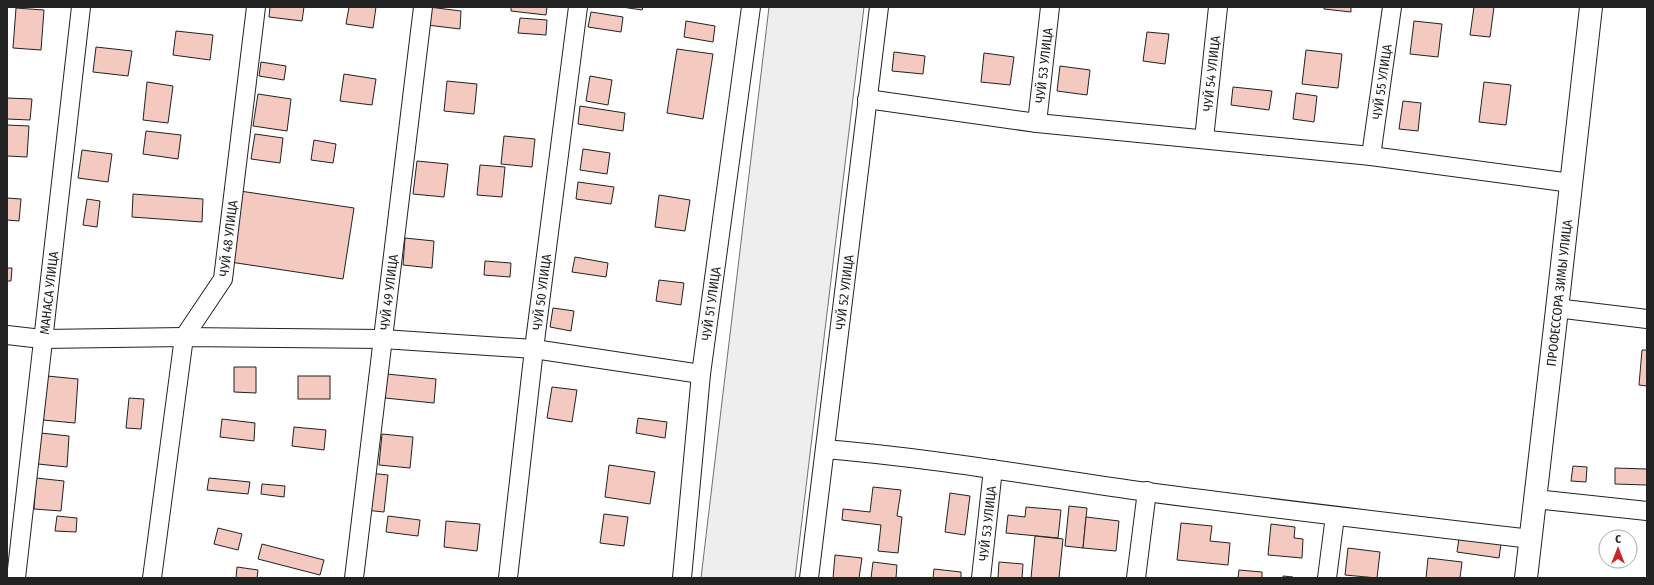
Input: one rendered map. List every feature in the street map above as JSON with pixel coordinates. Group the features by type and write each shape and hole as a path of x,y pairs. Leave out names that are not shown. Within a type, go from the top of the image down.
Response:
{"street":[{"name":"МАНАСА УЛИЦА","path":"16,578 81,7"},
{"name":"ЧУЙ 48 УЛИЦА","path":"152,578 184,337 223,279 256,7"},
{"name":"ЧУЙ 49 УЛИЦА","path":"354,578 423,7"},
{"name":"ЧУЙ 50 УЛИЦА","path":"508,578 534,349 578,7"},
{"name":"ЧУЙ 51 УЛИЦА","path":"682,578 701,374 749,31 751,7"},
{"name":"ЧУЙ 52 УЛИЦА","path":"808,578 879,7"},
{"name":"ЧУЙ 53 УЛИЦА","path":"1037,123 1050,7"},
{"name":"ЧУЙ 54 УЛИЦА","path":"1204,140 1218,7"},
{"name":"ЧУЙ 55 УЛИЦА","path":"1371,156 1392,7"},
{"name":"ПРОФЕССОРА ЗИМЫ УЛИЦА","path":"1526,578 1591,7"},
{"path":"867,99 1037,123 1371,156 1571,183"},
{"path":"1556,308 1647,319"},
{"path":"7,335 42,339 184,337 383,339 534,349 701,374"},
{"path":"825,449 993,469 1147,492 1335,516 1531,538"},
{"name":"ЧУЙ 53 УЛИЦА","path":"981,578 993,469"},
{"path":"1136,578 1147,492"},
{"path":"1535,499 1647,511"},
{"path":"1327,578 1335,516"}],"shaded area":[{"path":"769,7 864,7 795,578 701,578"}],"building":[{"path":"270,7 304,7 302,21 269,17"},
{"path":"349,7 376,7 373,28 346,24"},
{"path":"429,7 461,11 460,29 427,25"},
{"path":"511,7 547,7 546,15 511,11"},
{"path":"622,7 643,7 642,10"},
{"path":"1324,7 1351,7 1351,12 1324,9"},
{"path":"1474,7 1494,7 1490,37 1470,35"},
{"path":"16,8 44,10 41,50 13,48"},
{"path":"591,12 623,17 621,32 588,27"},
{"path":"520,18 547,20 546,35 518,33"},
{"path":"686,21 715,26 713,42 684,37"},
{"path":"1414,21 1442,24 1438,57 1410,54"},
{"path":"176,31 213,35 210,60 173,55"},
{"path":"1147,32 1169,34 1165,64 1143,61"},
{"path":"96,47 132,51 128,76 93,72"},
{"path":"677,49 713,54 703,119 667,113"},
{"path":"1306,50 1342,54 1338,88 1302,84"},
{"path":"894,52 925,56 923,74 892,71"},
{"path":"984,53 1014,57 1010,85 981,82"},
{"path":"261,62 286,66 284,80 259,76"},
{"path":"1060,66 1090,70 1087,95 1057,91"},
{"path":"344,74 376,79 372,105 340,101"},
{"path":"590,76 612,80 608,105 586,101"},
{"path":"447,81 477,84 474,114 444,111"},
{"path":"147,82 173,86 168,123 143,120"},
{"path":"1484,82 1511,85 1506,125 1479,122"},
{"path":"1233,87 1272,91 1269,110 1231,105"},
{"path":"1296,93 1317,96 1314,122 1293,119"},
{"path":"258,94 291,99 287,131 253,126"},
{"path":"7,98 32,99 30,120 7,119"},
{"path":"1403,101 1421,103 1418,131 1399,129"},
{"path":"580,106 625,113 623,131 578,124"},
{"path":"7,125 29,126 27,157 7,156"},
{"path":"146,131 181,135 178,159 143,154"},
{"path":"255,134 283,138 280,163 251,159"},
{"path":"504,136 535,139 532,167 501,164"},
{"path":"314,140 336,144 333,163 311,160"},
{"path":"583,149 610,153 607,174 580,170"},
{"path":"82,150 112,154 108,182 78,178"},
{"path":"417,161 448,164 444,197 413,194"},
{"path":"480,165 505,167 502,197 477,195"},
{"path":"578,182 614,187 611,204 576,199"},
{"path":"240,191 354,208 343,279 230,262"},
{"path":"133,194 203,199 202,222 132,217"},
{"path":"659,195 690,200 685,231 655,227"},
{"path":"7,198 21,199 19,221 7,220"},
{"path":"87,199 100,201 97,227 83,225"},
{"path":"405,238 434,241 432,268 403,265"},
{"path":"575,257 608,263 606,277 572,272"},
{"path":"485,261 511,263 510,277 484,275"},
{"path":"7,268 12,268 11,281 7,281"},
{"path":"659,280 684,283 681,305 656,301"},
{"path":"553,308 574,311 571,331 550,327"},
{"path":"1642,350 1647,350 1647,386 1639,385"},
{"path":"234,367 256,367 256,393 234,392"},
{"path":"387,374 436,379 434,403 385,398"},
{"path":"47,376 78,379 75,423 43,420"},
{"path":"298,376 330,376 330,399 298,399"},
{"path":"552,387 577,390 572,422 547,418"},
{"path":"129,398 144,399 141,429 126,428"},
{"path":"638,418 667,422 665,438 636,433"},
{"path":"222,419 255,423 254,441 220,437"},
{"path":"294,427 326,430 324,450 292,446"},
{"path":"41,433 69,436 67,467 38,464"},
{"path":"382,434 413,437 410,468 379,465"},
{"path":"609,465 655,472 650,504 605,497"},
{"path":"1573,466 1587,467 1586,482 1571,481"},
{"path":"1615,468 1647,469 1647,485 1615,484"},
{"path":"369,473 388,475 384,512 365,510"},
{"path":"36,478 64,481 61,511 34,509"},
{"path":"209,478 250,482 248,494 207,490"},
{"path":"262,484 285,486 284,497 261,494"},
{"path":"873,487 901,490 897,516 902,517 898,553 878,551 881,525 842,520 843,509 870,512"},
{"path":"950,493 970,496 965,535 945,532"},
{"path":"1069,506 1087,508 1083,548 1065,546"},
{"path":"1026,507 1061,510 1058,538 1006,533 1008,515 1025,517"},
{"path":"604,514 628,517 624,546 600,543"},
{"path":"57,516 77,518 76,532 55,531"},
{"path":"388,516 420,520 418,536 386,532"},
{"path":"1086,517 1119,521 1116,551 1083,548"},
{"path":"446,521 480,524 477,551 444,547"},
{"path":"1181,523 1212,526 1210,541 1230,543 1228,565 1177,560"},
{"path":"1271,524 1295,527 1294,538 1303,539 1302,558 1268,555"},
{"path":"218,528 242,534 238,550 214,544"},
{"path":"1035,536 1063,539 1059,578 1031,578"},
{"path":"1459,538 1501,544 1499,558 1457,552"},
{"path":"262,544 324,560 320,575 258,559"},
{"path":"1348,548 1380,552 1377,578 1345,575"},
{"path":"835,555 862,558 859,578 833,578"},
{"path":"1428,558 1462,562 1460,578 1426,578"},
{"path":"873,562 897,565 896,578 871,578"},
{"path":"999,562 1023,564 1022,578 998,578"},
{"path":"237,567 258,570 257,578 236,578"},
{"path":"934,569 961,572 961,578 933,578"},
{"path":"1239,570 1262,572 1262,578 1238,578"},
{"path":"1283,576 1293,577 1293,578 1283,578"}]}
